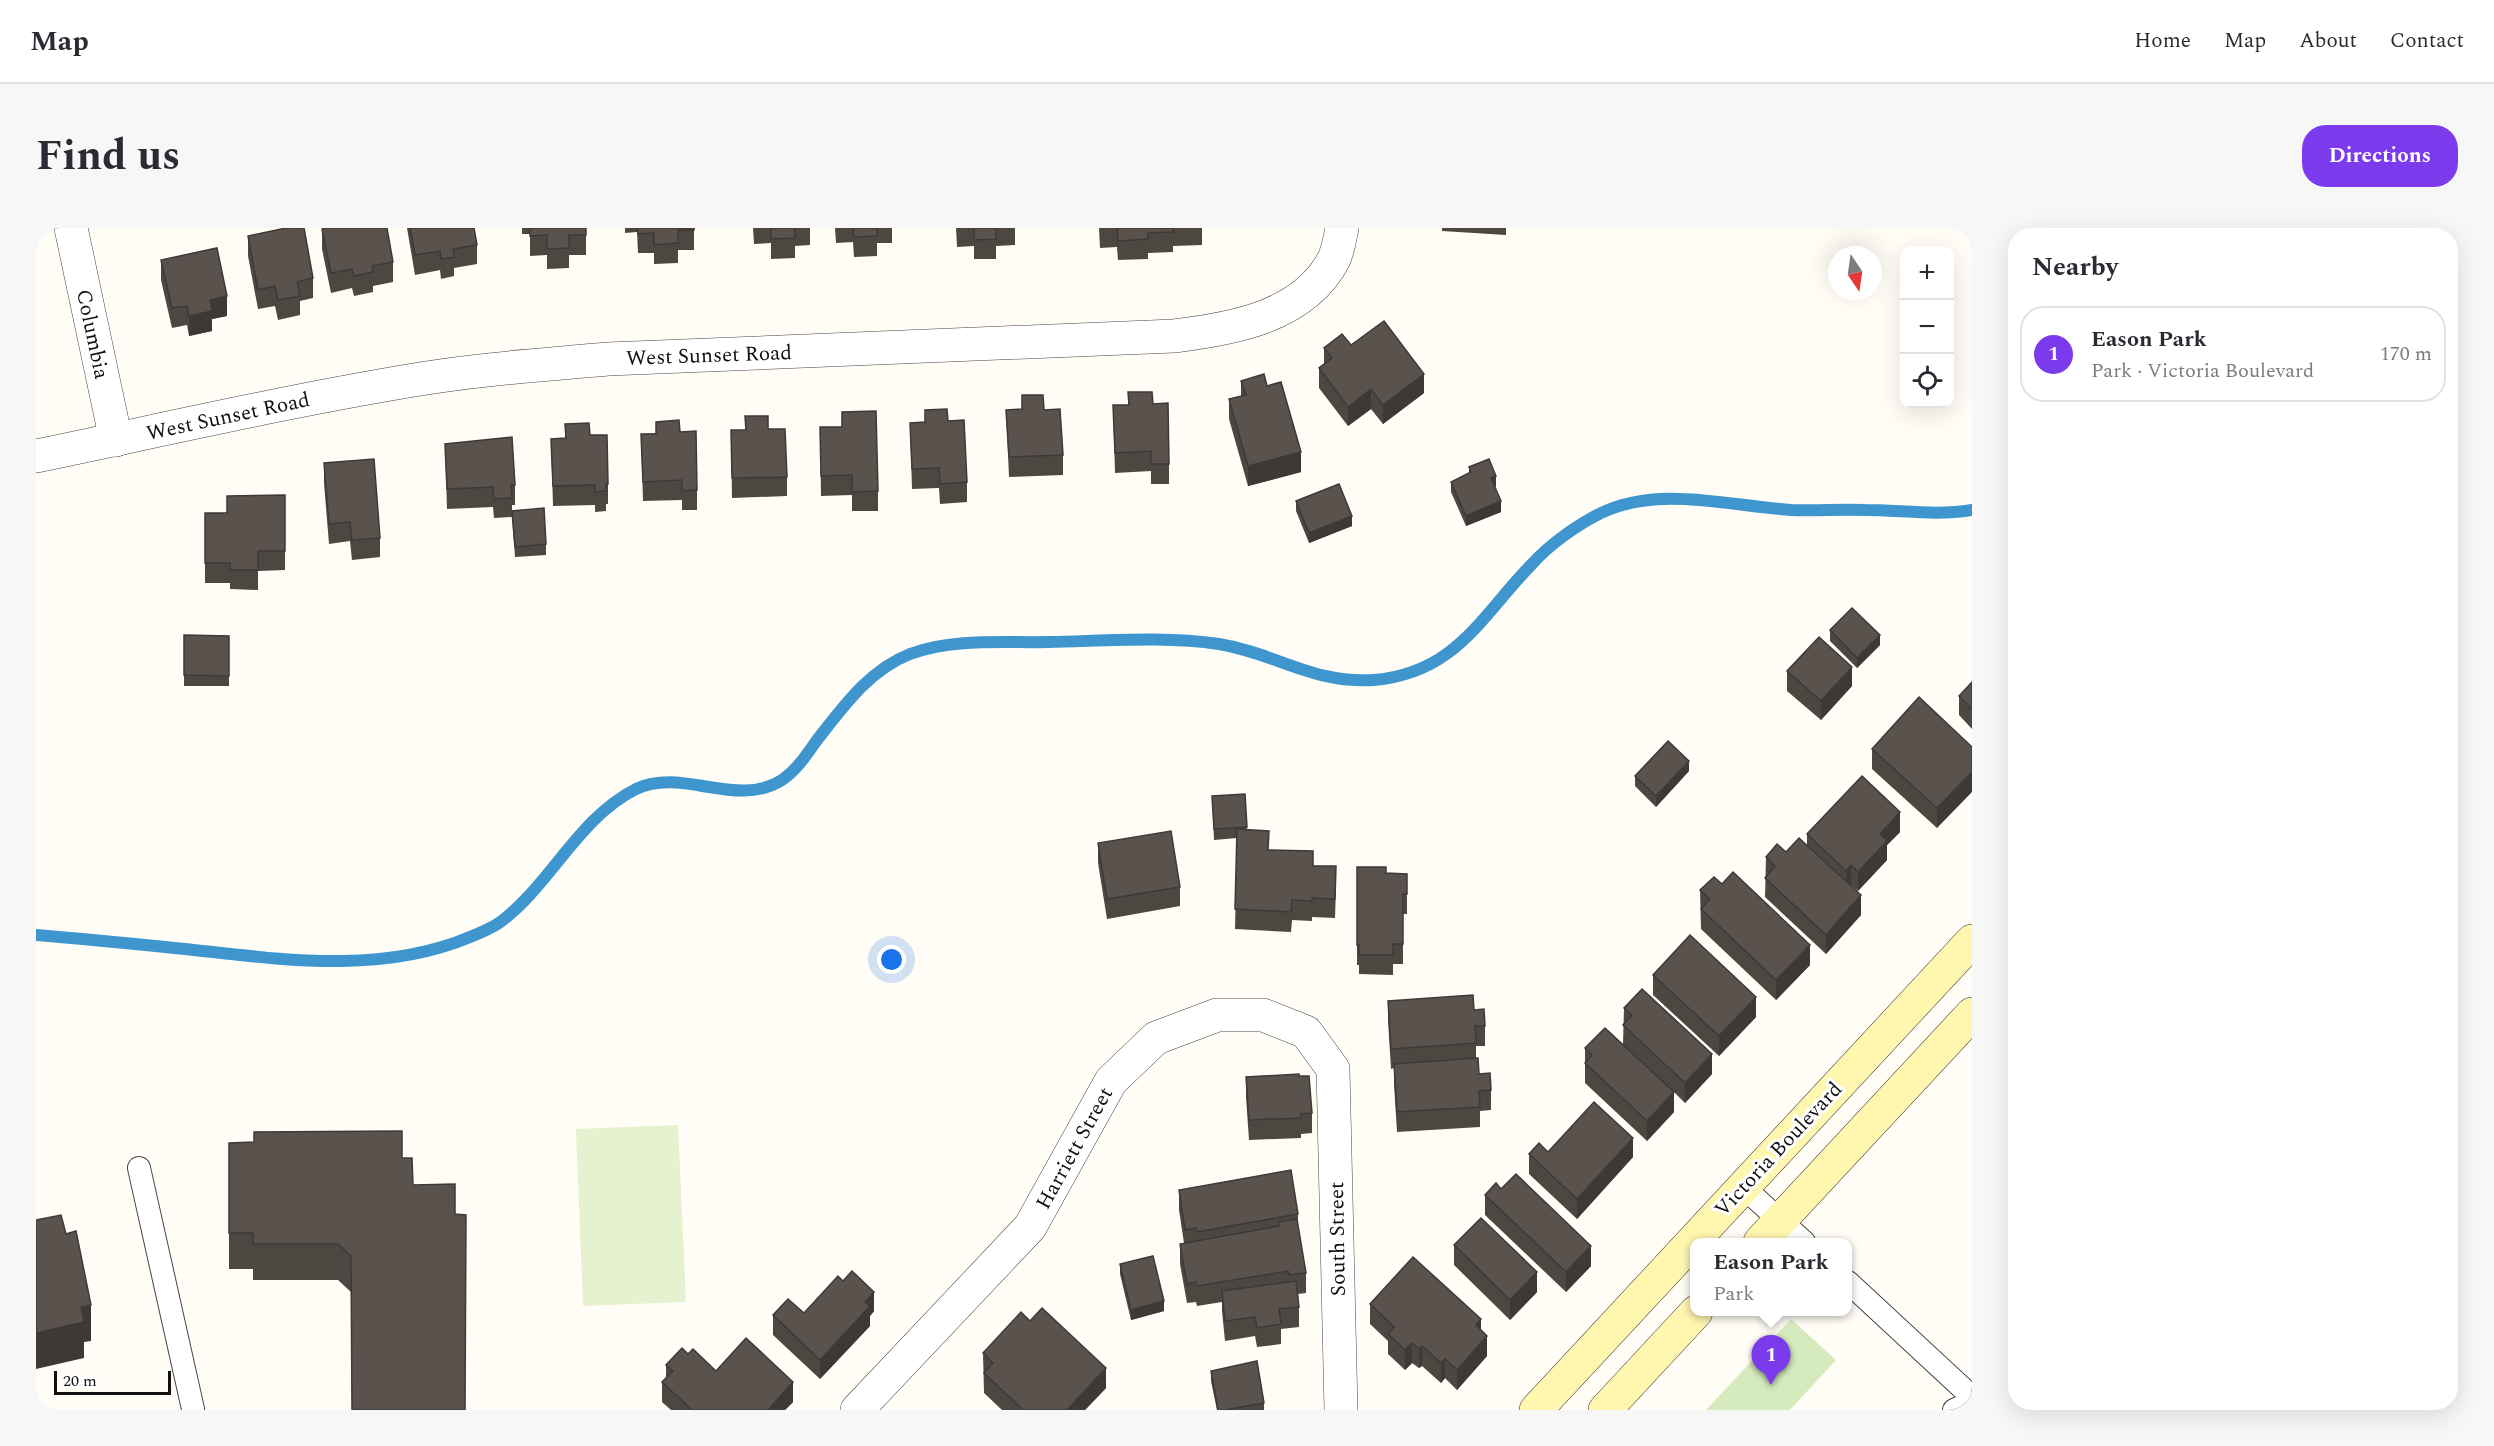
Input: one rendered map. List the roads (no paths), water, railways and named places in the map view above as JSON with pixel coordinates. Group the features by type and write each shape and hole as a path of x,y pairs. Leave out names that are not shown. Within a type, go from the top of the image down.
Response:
{"main road":[{"name":"Victoria Boulevard","path":"1698,1238 1972,941"},
{"path":"1771,1232 1972,1014"},
{"name":"Victoria Boulevard","path":"1550,1405 1690,1247"},
{"path":"1605,1410 1691,1316"}],"street":[{"name":"Columbia","path":"71,228 116,440"},
{"name":"West Sunset Road","path":"36,456 292,402 416,380 525,367 608,359 1174,336 1225,329 1261,318 1292,303 1317,283 1335,258 1342,228"},
{"name":"Harriett Street","path":"857,1410 1030,1227 1111,1081 1156,1038 1217,1015 1263,1015 1306,1032 1333,1069"},
{"name":"South Street","path":"1333,1069 1341,1410"}],"lane":[{"path":"139,1168 193,1409"},
{"path":"1743,1187 1771,1232 1791,1238"},
{"path":"1852,1286 1972,1397"},
{"path":"1954,1410 1972,1402"}],"waterway":[{"path":"36,935 293,960 365,960 436,949 499,923 534,891 597,817 636,789 654,783 672,782 746,791 764,788 782,780 797,767 837,715 869,680 895,661 926,649 978,642 1177,640 1239,648 1313,673 1332,677 1374,680 1402,675 1426,666 1447,654 1465,639 1547,549 1583,523 1623,505 1646,500 1670,499 1791,510 1932,513 1972,510"}],"place":[{"name":"Eason Park","path":"1771,1385"}]}
